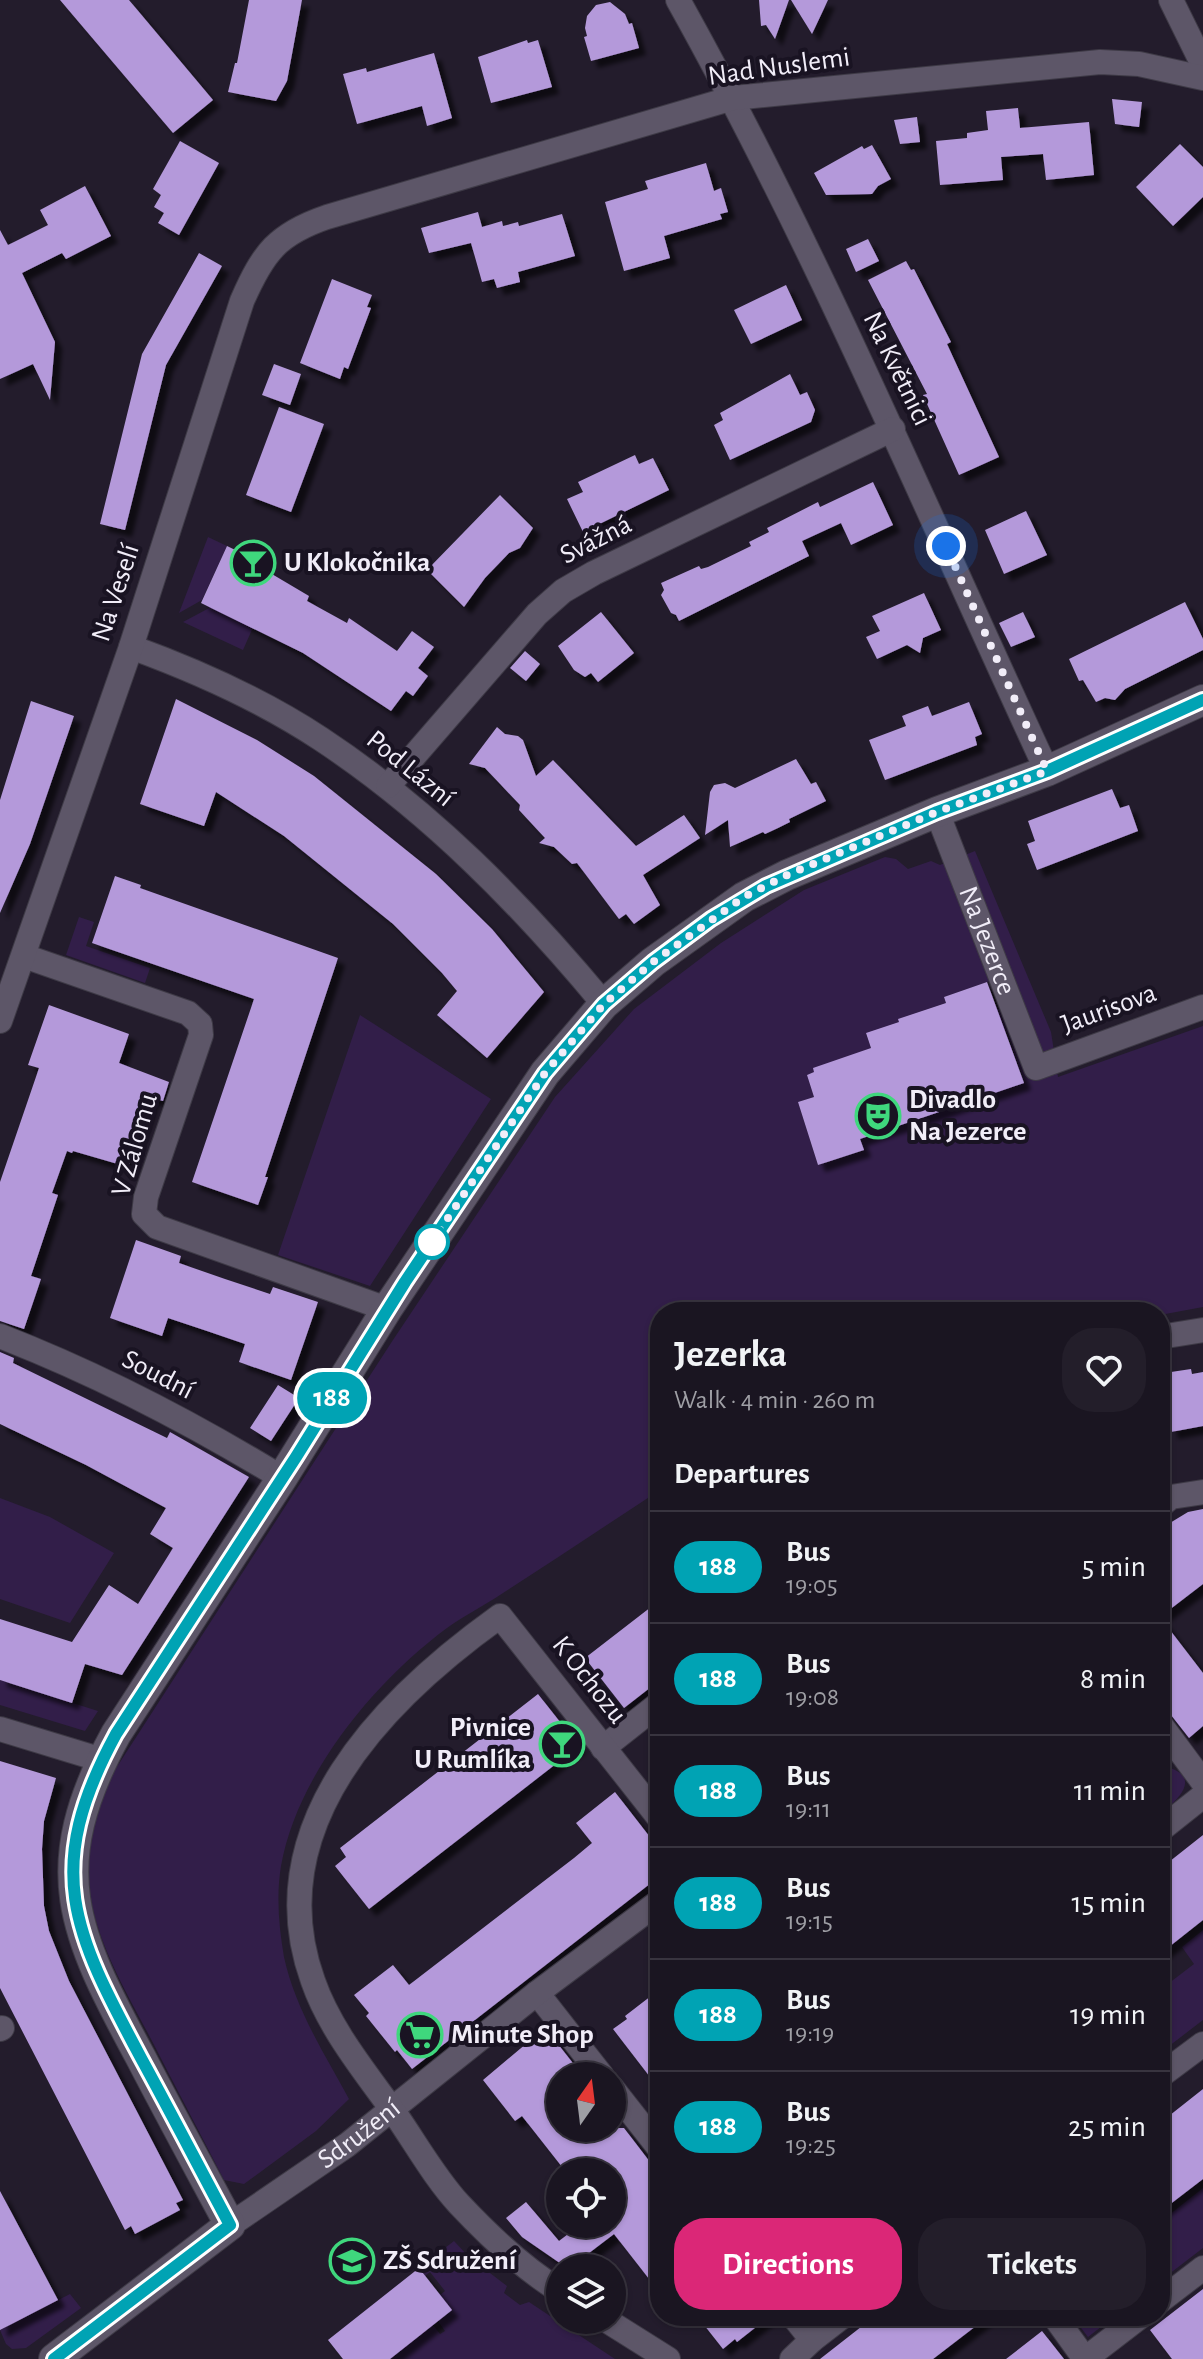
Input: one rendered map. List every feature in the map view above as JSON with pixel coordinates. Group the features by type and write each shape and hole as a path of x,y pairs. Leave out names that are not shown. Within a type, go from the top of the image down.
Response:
{"street":[{"name":"Na Květnici","path":"678,0 733,98 893,429 1047,771"},
{"path":"1171,0 1203,65"},
{"name":"Nad Nuslemi","path":"327,217 733,98 1100,62 1139,64 1203,78"},
{"name":"Na Veselí","path":"0,1021 131,647 242,301 252,277 276,244 287,234 327,217"},
{"name":"Svážná","path":"388,786 537,614 563,591 586,577 893,429"},
{"name":"Pod Lázní","path":"131,647 210,678 254,700 320,738 388,786 503,891 568,960 604,1004"},
{"path":"230,2225 102,1986 83,1939 74,1894 74,1846 80,1813 116,1734 387,1309 545,1073 604,1004 653,962 744,897 787,875 937,812 1047,771 1203,700"},
{"name":"Na Jezerce","path":"937,812 1036,1068"},
{"name":"V Zálomu","path":"24,956 188,1013 200,1024 201,1035 146,1197 146,1218 157,1227 387,1309"},
{"name":"Jaurisova","path":"1036,1068 1203,1007"},
{"path":"1170,1335 1203,1330"},
{"name":"Soudní","path":"0,1336 91,1374 282,1478"},
{"path":"1170,1498 1203,1492"},
{"name":"K Ochozu","path":"392,2110 324,2008 303,1952 298,1899 306,1847 336,1781 368,1732 409,1691 500,1616 650,1807"},
{"path":"603,1748 650,1711"},
{"path":"0,1729 102,1760"},
{"path":"1170,1743 1199,1768"},
{"path":"1170,1822 1203,1796"},
{"name":"Sdružení","path":"54,2359 230,2225 347,2145 537,1993 650,1908"},
{"path":"537,1993 591,2062"},
{"path":"1170,2069 1203,2044"},
{"path":"626,2105 650,2134"},
{"path":"392,2110 458,2202 534,2275 546,2282"},
{"path":"1170,2293 1203,2268"},
{"path":"801,2326 812,2340"},
{"path":"792,2359 830,2326"},
{"path":"1061,2326 1085,2359 1128,2326"},
{"path":"626,2333 668,2359"}],"shaded area":[{"path":"208,537 227,546 202,600 179,613"},
{"path":"213,606 254,625 243,650 183,622"},
{"path":"975,851 1051,1032 1058,1077 1203,1026 1203,1307 1170,1313 1170,1302 650,1302 650,1497 454,1623 420,1650 367,1703 343,1733 303,1798 290,1832 279,1877 282,1946 295,1994 349,2099 316,2131 244,2184 224,2180 117,1974 92,1906 88,1847 92,1826 111,1776 391,1343 555,1097 634,1009 721,943 804,890 885,857 896,859 908,869 931,861 940,865","holes":["990,981 999,1009 921,1035 914,1062 1007,1032 1024,1083 860,1139 863,1151 818,1165 798,1102 814,1097 807,1075 871,1048 866,1034 946,1003 944,997"]},
{"path":"79,917 94,922 86,946 150,968 145,983 66,955"},
{"path":"360,1015 491,1099 370,1286 278,1255"},
{"path":"0,1498 50,1517 114,1553 70,1623 0,1599"},
{"path":"0,1680 98,1711 85,1731 0,1705"},
{"path":"1170,1768 1178,1771 1185,1783 1170,1806"},
{"path":"1203,1930 1203,2020 1170,2045 1170,1982 1194,1964 1182,1947"},
{"path":"1203,2188 1203,2248 1170,2273 1170,2214"},
{"path":"454,2241 469,2257 507,2286 504,2293 520,2305 529,2302 546,2313 546,2334 577,2334 615,2359 390,2359 433,2325 440,2334 445,2331 438,2321 452,2310 440,2295 445,2291 430,2272 425,2276 419,2268"},
{"path":"70,2294 81,2308 26,2348 12,2349 6,2344 0,2330"},
{"path":"1080,2326 1102,2326 1088,2337"}],"building":[{"path":"60,0 129,0 213,100 173,133"},
{"path":"249,0 302,0 287,81 276,101 228,92"},
{"path":"759,0 789,0 775,39 766,25 761,26"},
{"path":"791,0 828,0 812,34"},
{"path":"610,2 625,14 629,24 632,23 639,48 591,61 584,37 587,36 587,16 596,5"},
{"path":"527,40 528,43 538,40 552,87 491,103 478,57"},
{"path":"434,53 452,118 427,126 422,106 357,124 343,74 366,68 367,72"},
{"path":"1112,99 1142,102 1139,127 1115,124"},
{"path":"1018,108 1020,128 1089,122 1094,175 1046,180 1043,154 1001,157 1003,180 940,185 936,141 967,138 967,133 988,130 986,111"},
{"path":"917,117 920,142 900,144 894,120"},
{"path":"180,141 219,163 179,235 158,223 164,213 154,207 161,195 153,189"},
{"path":"1180,144 1203,167 1203,197 1173,226 1136,187"},
{"path":"872,145 891,179 878,186 872,194 826,195 814,173 862,146 864,149"},
{"path":"706,163 714,191 721,188 728,212 720,214 722,219 664,236 670,258 624,271 605,202 648,189 645,181"},
{"path":"85,186 111,236 66,259 62,253 22,273 55,342 50,400 33,364 0,379 0,230 8,245 48,225 40,210"},
{"path":"478,212 482,227 502,221 503,226 518,222 519,226 562,214 575,256 518,272 520,282 497,288 494,279 482,282 471,243 429,253 421,228"},
{"path":"868,239 879,261 856,272 846,249"},
{"path":"199,253 222,266 166,365 125,530 100,524 142,354"},
{"path":"906,261 911,270 914,269 951,342 947,344 999,457 959,475 923,395 927,394 868,280"},
{"path":"332,279 372,295 367,307 371,308 348,369 344,367 340,379 300,363"},
{"path":"786,285 802,320 751,344 734,310"},
{"path":"274,364 301,374 290,405 262,395"},
{"path":"790,374 800,395 807,392 815,410 811,422 730,460 714,425 723,420 720,413"},
{"path":"279,407 324,424 291,512 246,495"},
{"path":"635,455 639,464 653,458 669,490 583,532 567,499 583,492 578,482"},
{"path":"873,482 893,525 851,545 841,523 802,541 809,556 679,621 671,613 661,595 664,590 661,583 699,566 701,569 708,567 751,546 749,542 769,532 767,528 818,502 820,507"},
{"path":"500,495 533,528 520,548 509,553 485,578 464,607 427,570"},
{"path":"1026,511 1047,555 1004,574 985,530"},
{"path":"227,546 262,563 260,567 309,596 307,601 347,623 349,618 397,651 412,631 434,647 418,668 428,676 413,696 406,691 391,711 303,653 201,603"},
{"path":"924,593 941,630 923,638 920,653 907,645 877,659 866,637 880,631 872,616"},
{"path":"1185,602 1203,639 1203,650 1125,689 1115,700 1105,698 1096,702 1083,680 1079,681 1069,659"},
{"path":"601,612 634,653 598,682 591,673 585,677 574,670 558,646"},
{"path":"1023,612 1035,637 1011,647 999,623"},
{"path":"525,651 540,664 526,681 510,668"},
{"path":"176,699 257,740 314,776 436,874 492,929 544,992 487,1058 437,1015 457,991 442,973 393,924 284,836 216,792 204,826 140,804"},
{"path":"31,701 74,716 30,844 0,913 0,800"},
{"path":"969,702 982,734 975,737 977,745 885,780 869,740 906,726 902,716 928,706 932,716"},
{"path":"497,727 505,734 523,740 536,776 553,760 636,846 684,815 700,838 643,875 660,905 634,924 626,914 619,919 577,863 572,864 554,847 539,843 545,838 519,810 520,805 485,768 469,764"},
{"path":"796,759 811,784 816,782 826,801 789,819 790,822 778,828 730,847 728,820 705,835 710,792 714,785 725,783 735,788"},
{"path":"1112,789 1120,808 1129,805 1138,831 1037,870 1027,844 1035,841 1028,821"},
{"path":"115,876 141,885 140,888 338,958 258,1205 192,1182 254,999 92,943"},
{"path":"987,982 1024,1083 860,1139 864,1150 818,1165 798,1102 814,1097 807,1075 814,1072 813,1068 871,1048 866,1033 946,1003 944,997"},
{"path":"49,1005 129,1034 119,1063 169,1082 163,1101 152,1098 128,1167 67,1151 52,1193 58,1195 31,1276 41,1279 24,1329 0,1321 0,1182 39,1068 28,1065"},
{"path":"136,1240 181,1256 179,1263 225,1279 270,1294 273,1287 318,1302 291,1380 239,1362 245,1344 168,1318 162,1336 110,1318"},
{"path":"0,1352 14,1358 13,1363 167,1438 170,1432 249,1477 122,1675 85,1664 72,1703 0,1680 0,1619 72,1642 109,1585 138,1604 173,1548 150,1534 166,1508 0,1424"},
{"path":"1191,1369 1192,1374 1203,1372 1203,1426 1171,1432 1171,1372"},
{"path":"278,1385 299,1398 271,1441 250,1428"},
{"path":"1203,1509 1203,1584 1170,1609 1170,1523 1188,1512"},
{"path":"650,1608 650,1688 624,1708 585,1658"},
{"path":"1170,1630 1203,1673 1203,1726 1189,1738 1170,1714"},
{"path":"538,1694 579,1746 369,1909 335,1866 346,1857 340,1848"},
{"path":"0,1761 56,1778 44,1821 42,1849 44,1906 49,1931 69,1981 183,2200 176,2203 180,2210 135,2234 131,2226 125,2230 0,1988"},
{"path":"615,1792 650,1837 650,1884 412,2069 366,2016 369,2013 354,1995 393,1965 409,1985 574,1858 592,1843 576,1823"},
{"path":"1203,1835 1203,1920 1170,1946 1170,1861"},
{"path":"650,1997 650,2077 613,2029 627,2019 625,2016"},
{"path":"547,2030 572,2062 546,2062 546,2142 626,2142 626,2131 650,2162 650,2280 617,2238 626,2238 626,2158 555,2158 522,2116 515,2121 483,2080"},
{"path":"1203,2089 1203,2179 1170,2204 1170,2115"},
{"path":"0,2191 58,2300 0,2330"},
{"path":"526,2202 546,2226 546,2238 559,2241 563,2238 609,2238 588,2254 547,2254 522,2237 506,2218"},
{"path":"419,2268 452,2310 390,2359 343,2359 328,2340"},
{"path":"1203,2289 1203,2359 1172,2359 1150,2330 1155,2326 1170,2326 1170,2315"},
{"path":"705,2326 757,2326 737,2342 735,2339 723,2349"},
{"path":"862,2326 976,2326 933,2359 820,2359"},
{"path":"1042,2331 1064,2359 1006,2359"}],"bus line":[{"name":"188","path":"54,2359 230,2225 102,1986 83,1939 74,1894 74,1846 80,1813 92,1778 116,1734 296,1457 387,1309 545,1073 604,1004 653,962 744,897 787,875 937,812 1047,771 1203,700"}],"place":[{"name":"U Klokočnika","path":"253,563"},
{"name":"Divadlo Na Jezerce","path":"878,1116"},
{"name":"Pivnice U Rumlíka","path":"562,1744"},
{"name":"Minute Shop","path":"420,2035"},
{"name":"ZŠ Sdružení","path":"352,2261"}],"route":[{"path":"432,1242 545,1073 604,1004 653,962 744,897 787,875 937,812 1047,771 946,546"}]}
